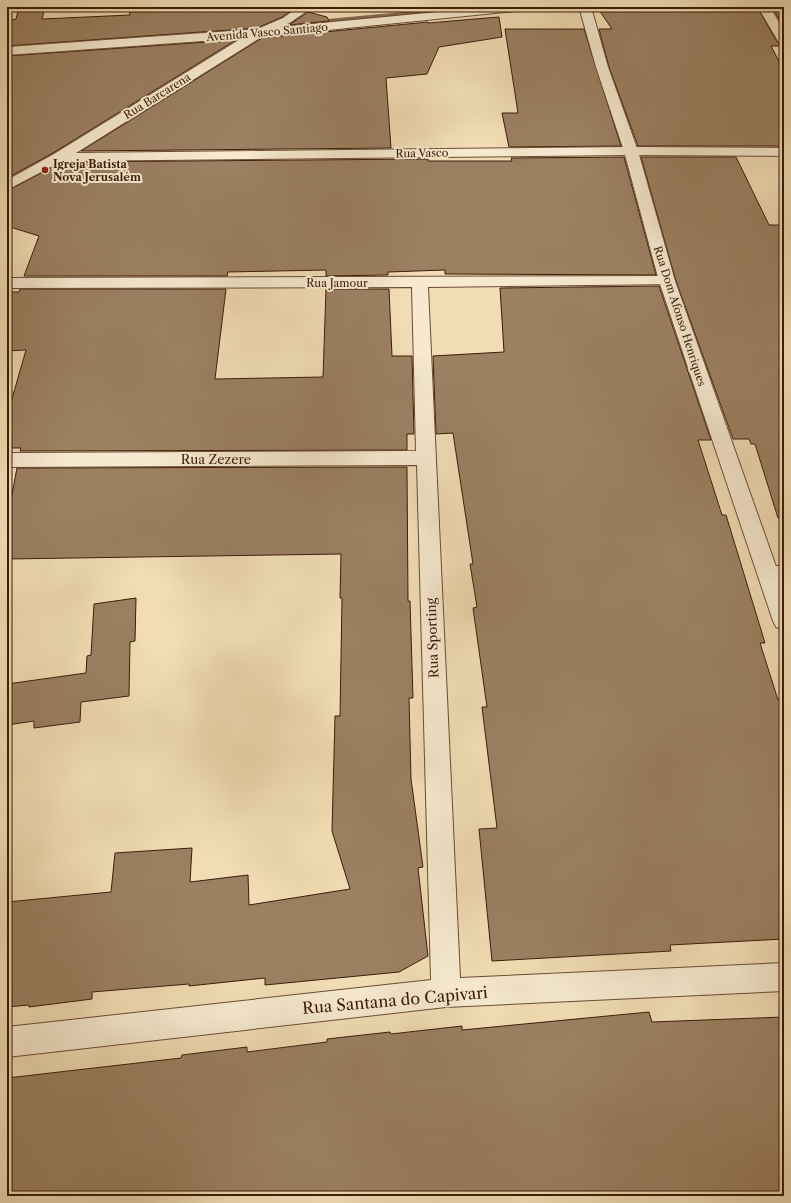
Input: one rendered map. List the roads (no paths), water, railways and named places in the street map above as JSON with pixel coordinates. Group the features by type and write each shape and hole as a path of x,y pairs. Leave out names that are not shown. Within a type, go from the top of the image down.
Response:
{"street":[{"name":"Rua Barcarena","path":"7,186 59,157 259,33 287,20 307,7"},
{"name":"Avenida Vasco Santiago","path":"7,39 287,20 420,7"},
{"name":"Avenida Vasco Santiago","path":"7,51 259,33 526,7"},
{"name":"Rua Dom Afonso Henriques","path":"585,7 602,67 631,151 667,281 776,574 784,621"},
{"path":"764,7 784,41"},
{"name":"Rua Vasco","path":"59,157 631,151 784,152"},
{"name":"Rua Jamour","path":"7,283 420,283 667,281"},
{"name":"Rua Sporting","path":"420,283 446,993"},
{"name":"Rua Zezere","path":"7,460 426,458"},
{"name":"Rua Santana do Capivari","path":"7,1042 446,993 784,977"}],"waterway":[{"path":"316,22 475,7"}],"place":[{"name":"Igreja Batista Nova Jerusalém","path":"45,170"}]}
